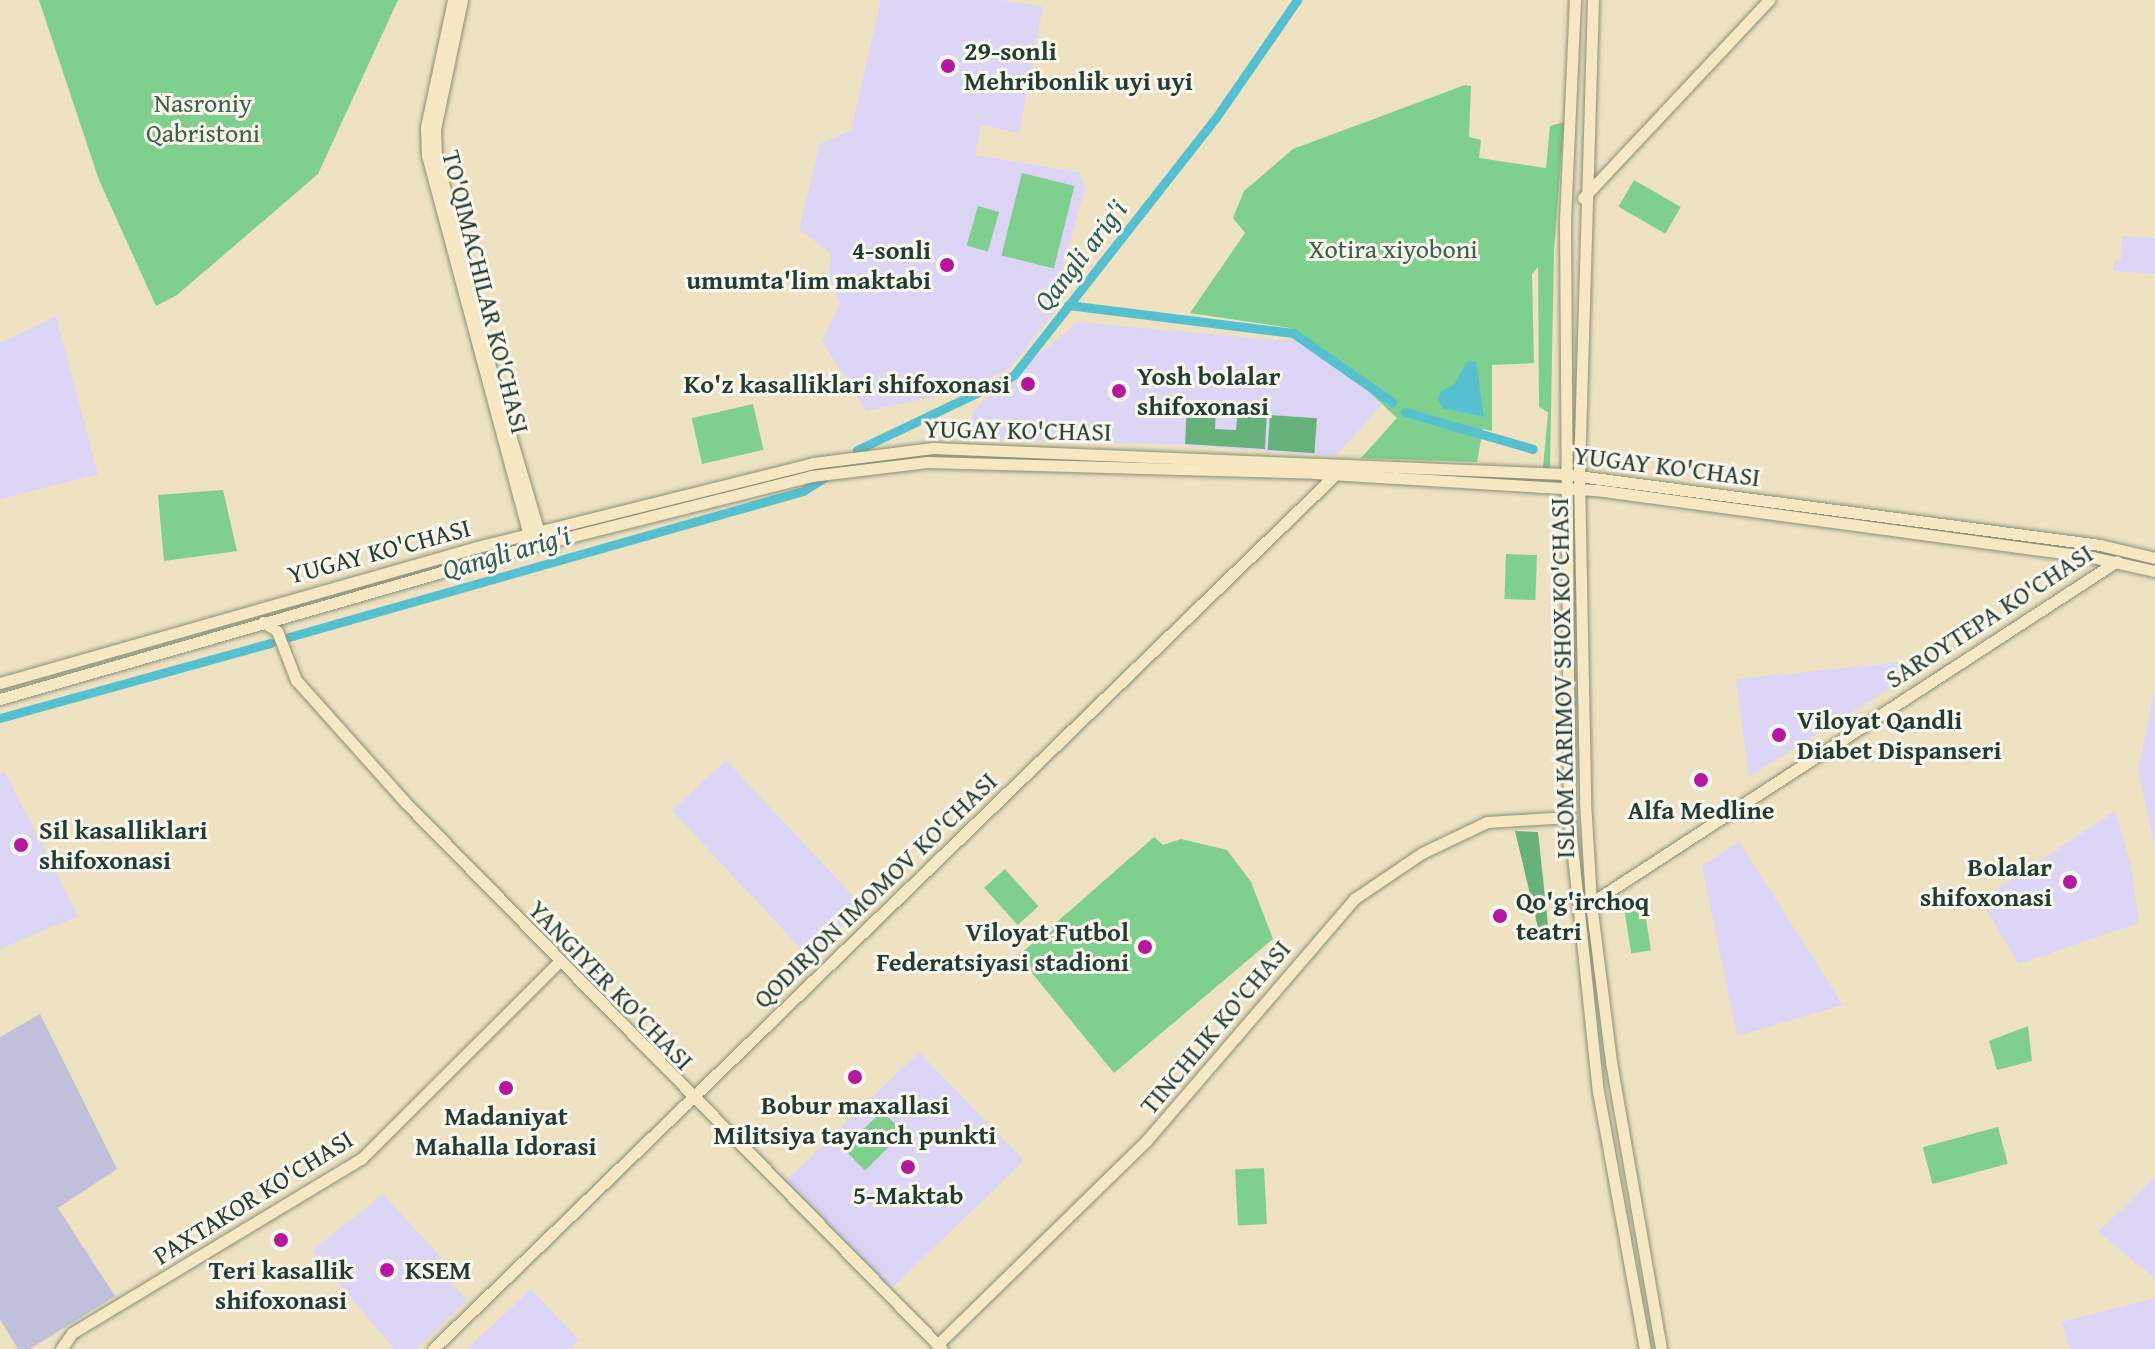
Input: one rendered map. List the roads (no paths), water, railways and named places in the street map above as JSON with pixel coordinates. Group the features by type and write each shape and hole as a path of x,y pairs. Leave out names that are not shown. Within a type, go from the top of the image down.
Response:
{"main road":[{"name":"TO'QIMACHILAR KO'CHASI","path":"453,0 426,127 427,155 536,539"},
{"name":"TO'QIMACHILAR KO'CHASI","path":"462,0 435,129 436,154 536,539"},
{"name":"ISLOM KARIMOV SHOX KO'CHASI","path":"1575,0 1565,220 1563,481 1569,817 1598,1091 1645,1349"},
{"name":"ISLOM KARIMOV SHOX KO'CHASI","path":"1593,0 1583,198 1580,482 1591,903 1641,1244 1661,1349"},
{"path":"1583,198 1769,0"},
{"name":"YUGAY KO'CHASI","path":"0,683 156,635 536,539 813,463 933,448 1347,462 1563,481"},
{"name":"YUGAY KO'CHASI","path":"0,699 536,539 811,476 927,462 1580,482 2132,552 2155,558"},
{"name":"QODIRJON IMOMOV KO'CHASI","path":"433,1349 1347,462"},
{"name":"YUGAY KO'CHASI","path":"1580,482 2116,561 2155,571"},
{"name":"SAROYTEPA KO'CHASI","path":"1591,903 2132,552"},
{"path":"262,622 277,631 286,615"},
{"name":"YANGIYER KO'CHASI","path":"277,631 296,680 558,963 940,1347"},
{"name":"TINCHLIK KO'CHASI","path":"940,1347 1147,1140 1354,899 1434,846 1487,822 1569,817"},
{"name":"PAXTAKOR KO'CHASI","path":"61,1349 72,1333 361,1159 558,963"},
{"path":"1626,1245 1631,1250 1641,1244"}],"water":[{"path":"1476,361 1484,417 1443,408 1438,400 1441,391 1454,385 1467,362"}],"waterway":[{"name":"Qangli arig'i","path":"857,450 1014,375 1215,119 1297,0"},
{"path":"1068,305 1293,333 1392,402"},
{"path":"1405,412 1533,449"},
{"name":"Qangli arig'i","path":"289,637 803,491 824,478"},
{"name":"Qangli arig'i","path":"0,718 271,643"}],"place":[{"name":"29-sonli Mehribonlik uyi uyi","path":"948,66"},
{"name":"4-sonli umumta'lim maktabi","path":"947,265"},
{"name":"Ko'z kasalliklari shifoxonasi","path":"1028,384"},
{"name":"Yosh bolalar shifoxonasi","path":"1119,391"},
{"name":"Viloyat Qandli Diabet Dispanseri","path":"1779,735"},
{"name":"Alfa Medline","path":"1701,780"},
{"name":"Sil kasalliklari shifoxonasi","path":"21,845"},
{"name":"Bolalar shifoxonasi","path":"2070,882"},
{"name":"Qo'g'irchoq teatri","path":"1500,916"},
{"name":"Viloyat Futbol Federatsiyasi stadioni","path":"1145,947"},
{"name":"Bobur maxallasi Militsiya tayanch punkti","path":"855,1077"},
{"name":"Madaniyat Mahalla Idorasi","path":"506,1088"},
{"name":"5-Maktab","path":"908,1167"},
{"name":"Teri kasallik shifoxonasi","path":"281,1240"},
{"name":"KSEM","path":"387,1270"}],"park label":[{"name":"Nasroniy Qabristoni","path":"203,118"},
{"name":"Xotira xiyoboni","path":"1393,249"}]}
